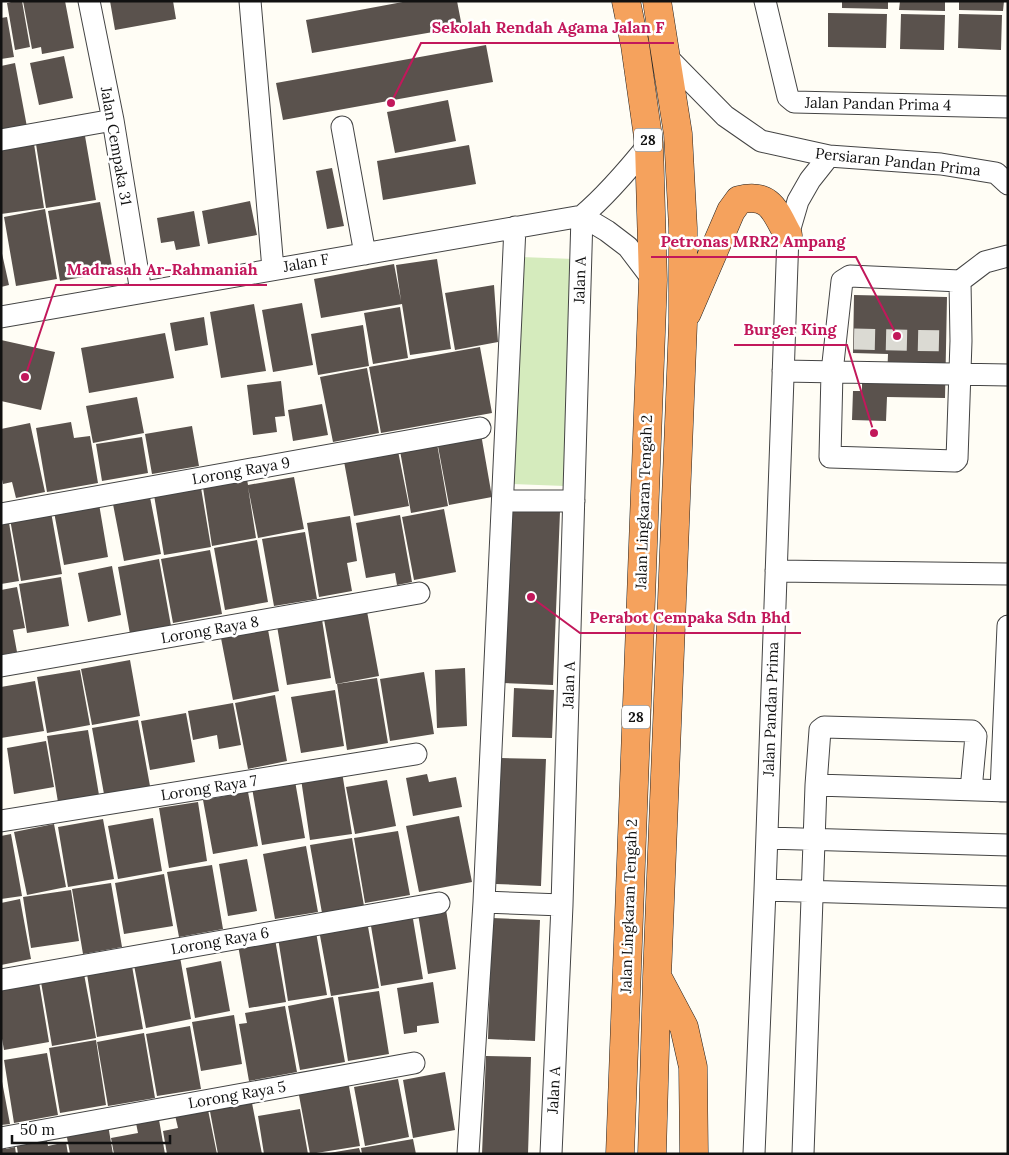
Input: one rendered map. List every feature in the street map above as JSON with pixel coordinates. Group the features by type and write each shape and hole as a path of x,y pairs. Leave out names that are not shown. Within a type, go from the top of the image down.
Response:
{"highway":[{"name":"Jalan Lingkaran Tengah 2","path":"620,1154 653,280 649,144 635,45 626,1"},
{"name":"Jalan Lingkaran Tengah 2","path":"652,1154 657,977 683,323 683,228 678,134 657,1"},
{"path":"683,323 731,210 739,200 752,196 765,201 775,211 788,235"},
{"path":"657,977 684,1027 693,1066 694,1154"}],"street":[{"name":"Jalan Cempaka 31","path":"89,1 113,120 141,292"},
{"path":"250,1 273,269"},
{"name":"Jalan Pandan Prima 4","path":"765,1 788,97 794,102 1008,107"},
{"name":"Persiaran Pandan Prima","path":"667,57 725,116 761,141 829,156 941,164 996,173 1008,184"},
{"path":"1,140 113,120"},
{"path":"342,127 365,254"},
{"path":"649,144 621,178 582,216 607,231 628,247 653,280"},
{"name":"Jalan Pandan Prima","path":"754,1154 788,235 798,201 810,180 829,156"},
{"name":"Jalan F","path":"1,317 582,216"},
{"name":"Jalan A","path":"551,1154 562,905 582,216"},
{"path":"468,1154 484,902 515,227"},
{"path":"960,281 953,341 960,373 958,458 955,461 830,457 832,372 844,339 842,281 850,276 960,281 985,262 1008,256"},
{"path":"783,371 1008,374"},
{"name":"Lorong Raya 9","path":"1,514 480,428"},
{"path":"502,501 574,501"},
{"path":"776,571 1008,574"},
{"name":"Lorong Raya 8","path":"1,666 419,594"},
{"path":"816,784 1004,791 1008,626"},
{"path":"804,1154 816,784 820,730 824,727 972,731 976,736 971,790"},
{"name":"Lorong Raya 7","path":"1,821 416,754"},
{"path":"767,838 1008,845"},
{"path":"765,890 1008,897"},
{"path":"484,902 562,905"},
{"name":"Lorong Raya 6","path":"1,980 439,903"},
{"name":"Lorong Raya 5","path":"1,1138 414,1063"}],"green space":[{"path":"521,257 574,259 565,486 512,484"}],"building":[{"path":"22,1 30,47 15,50 7,3"},
{"path":"23,1 65,1 74,48 42,54 41,47 32,49"},
{"path":"110,1 173,1 176,19 115,30"},
{"path":"408,1 457,1 462,27 312,53 306,20"},
{"path":"842,1 888,1 888,9 842,8"},
{"path":"900,1 945,1 945,11 899,10"},
{"path":"959,1 1004,1 1003,11 959,10"},
{"path":"828,13 887,14 886,48 828,47"},
{"path":"901,14 945,15 944,50 900,49"},
{"path":"959,14 1002,15 1001,50 958,48"},
{"path":"7,17 14,57 1,59 1,18"},
{"path":"486,45 493,82 283,120 276,83"},
{"path":"64,56 73,98 39,105 30,63"},
{"path":"15,63 27,127 1,132 1,66"},
{"path":"448,100 456,141 395,153 387,112"},
{"path":"85,136 96,200 46,208 36,144"},
{"path":"34,144 44,208 1,214 1,149"},
{"path":"469,145 476,184 383,200 377,161"},
{"path":"332,168 344,226 327,229 316,171"},
{"path":"250,201 257,235 208,244 202,211"},
{"path":"100,202 113,272 60,281 48,211"},
{"path":"45,209 57,279 16,286 4,217"},
{"path":"194,211 200,246 176,250 174,241 161,243 157,218"},
{"path":"1,249 9,285 1,287"},
{"path":"437,259 451,349 410,355 402,304 321,318 314,279 394,264 401,301 396,265"},
{"path":"494,285 498,342 455,350 445,293"},
{"path":"854,295 947,297 945,398 887,397 886,421 852,420 853,391 862,391 862,379 887,380 888,354 853,353"},
{"path":"302,303 313,365 273,372 262,310"},
{"path":"254,304 266,371 221,378 210,312"},
{"path":"400,307 408,358 373,364 364,313"},
{"path":"204,317 208,345 175,351 170,323"},
{"path":"363,325 369,366 318,375 311,334"},
{"path":"165,333 174,378 89,393 81,348"},
{"path":"1,340 55,352 41,410 1,401"},
{"path":"480,347 492,413 381,433 369,367"},
{"path":"367,368 379,433 333,442 320,377"},
{"path":"281,381 285,416 275,417 277,432 253,435 247,385"},
{"path":"137,397 144,433 93,443 86,406"},
{"path":"322,404 328,435 293,441 288,410"},
{"path":"71,422 74,438 90,436 98,483 47,492 36,428"},
{"path":"30,423 45,492 16,498 12,482 3,484 1,475 1,429"},
{"path":"192,426 199,466 152,474 145,434"},
{"path":"481,434 492,497 449,505 437,441"},
{"path":"142,437 148,473 102,481 96,444"},
{"path":"436,438 448,506 411,513 399,445"},
{"path":"397,446 409,506 354,516 343,456"},
{"path":"246,474 248,485 294,477 304,529 258,538 248,487 256,538 212,546 202,481"},
{"path":"200,482 211,547 164,555 153,489"},
{"path":"149,492 161,554 124,561 112,499"},
{"path":"99,504 108,557 64,565 54,512"},
{"path":"444,509 456,572 414,580 402,517"},
{"path":"509,510 560,512 553,685 503,683"},
{"path":"51,512 62,574 21,581 10,519"},
{"path":"400,515 412,582 397,585 395,573 366,578 356,523"},
{"path":"350,516 357,561 347,563 352,591 319,597 307,523"},
{"path":"9,523 19,581 1,584 1,525"},
{"path":"305,532 317,599 274,606 262,539"},
{"path":"257,540 268,602 225,610 214,548"},
{"path":"210,550 222,614 173,623 161,559"},
{"path":"159,559 171,626 130,634 118,567"},
{"path":"112,566 121,615 88,622 78,573"},
{"path":"61,577 69,626 27,633 19,584"},
{"path":"17,587 25,628 13,630 17,652 1,655 1,590"},
{"path":"366,606 379,676 336,684 323,614"},
{"path":"321,613 331,678 287,685 276,620"},
{"path":"267,624 279,691 233,700 220,633"},
{"path":"130,660 140,716 92,725 81,669"},
{"path":"465,668 467,726 437,728 435,670"},
{"path":"80,670 90,725 47,733 37,677"},
{"path":"424,672 434,734 390,741 380,679"},
{"path":"377,678 388,743 347,750 337,684"},
{"path":"35,681 44,731 1,738 1,687"},
{"path":"514,688 554,690 552,738 512,737"},
{"path":"335,690 344,746 301,753 291,697"},
{"path":"275,695 287,761 248,769 235,703"},
{"path":"233,703 241,745 219,749 217,735 193,740 188,711"},
{"path":"186,713 195,762 150,770 141,721"},
{"path":"138,720 150,786 104,794 92,728"},
{"path":"88,730 99,795 58,802 47,736"},
{"path":"46,741 54,787 14,794 7,748"},
{"path":"501,758 546,759 541,886 496,884"},
{"path":"342,772 352,834 310,840 301,779"},
{"path":"427,774 429,782 456,777 462,807 413,816 406,778"},
{"path":"387,780 396,826 355,834 346,787"},
{"path":"295,781 305,838 262,845 252,788"},
{"path":"248,792 258,846 213,854 203,800"},
{"path":"198,802 207,861 169,868 159,808"},
{"path":"459,816 472,882 419,892 406,826"},
{"path":"153,818 162,871 118,879 108,826"},
{"path":"103,819 114,879 68,887 58,827"},
{"path":"54,824 66,887 27,895 14,832"},
{"path":"398,831 410,895 365,903 354,838"},
{"path":"11,834 22,896 1,899 1,836"},
{"path":"352,838 364,906 322,913 310,845"},
{"path":"306,846 318,912 275,919 263,854"},
{"path":"247,859 257,911 228,916 219,864"},
{"path":"212,865 223,929 179,937 167,872"},
{"path":"164,874 173,926 124,934 115,883"},
{"path":"111,883 122,947 83,954 72,889"},
{"path":"71,890 79,941 31,948 23,897"},
{"path":"20,899 31,959 1,965 1,903"},
{"path":"446,910 456,969 428,974 418,914"},
{"path":"412,913 423,979 381,986 370,920"},
{"path":"492,918 540,920 535,1041 488,1039"},
{"path":"367,921 379,988 331,996 319,930"},
{"path":"316,932 327,995 288,1001 278,938"},
{"path":"275,939 286,1002 249,1008 238,945"},
{"path":"180,957 191,1019 146,1028 134,965"},
{"path":"221,961 230,1011 195,1018 186,968"},
{"path":"132,966 143,1029 97,1037 87,974"},
{"path":"84,974 96,1038 52,1046 41,982"},
{"path":"39,982 49,1042 4,1050 1,1033 1,988"},
{"path":"433,982 439,1023 417,1026 417,1032 404,1034 397,988"},
{"path":"379,991 389,1054 348,1061 338,997"},
{"path":"333,997 345,1062 300,1070 288,1006"},
{"path":"285,1006 297,1072 249,1081 239,1024 247,1023 245,1013"},
{"path":"234,1015 242,1064 201,1071 192,1022"},
{"path":"190,1026 201,1089 157,1096 146,1034"},
{"path":"144,1033 155,1098 108,1106 97,1042"},
{"path":"96,1040 106,1105 60,1113 49,1048"},
{"path":"47,1053 58,1115 14,1123 4,1060"},
{"path":"486,1056 531,1057 528,1154 482,1154"},
{"path":"445,1072 455,1130 413,1138 403,1080"},
{"path":"1,1076 10,1124 1,1125"},
{"path":"398,1079 409,1137 365,1146 354,1087"},
{"path":"348,1081 360,1146 310,1154 298,1090"},
{"path":"251,1098 262,1154 218,1154 209,1106"},
{"path":"207,1105 217,1154 167,1154 163,1131 178,1128 174,1111"},
{"path":"300,1109 308,1154 264,1154 258,1116"},
{"path":"158,1114 165,1154 114,1154 111,1138 138,1133 135,1118"},
{"path":"108,1125 113,1154 70,1154 66,1132"},
{"path":"46,1135 48,1146 66,1142 68,1154 18,1154 16,1141"},
{"path":"413,1139 416,1154 362,1154 361,1148"},
{"path":"1,1141 4,1141 6,1149 15,1147 16,1154 1,1154"},
{"path":"359,1148 361,1154 329,1154 329,1153"}],"tunnel":[{"path":"854,339 946,341"}],"place":[{"name":"Sekolah Rendah Agama Jalan F","path":"391,103"},
{"name":"Petronas MRR2 Ampang","path":"897,336"},
{"name":"Madrasah Ar-Rahmaniah","path":"25,377"},
{"name":"Burger King","path":"874,433"},
{"name":"Perabot Cempaka Sdn Bhd","path":"531,597"}]}
